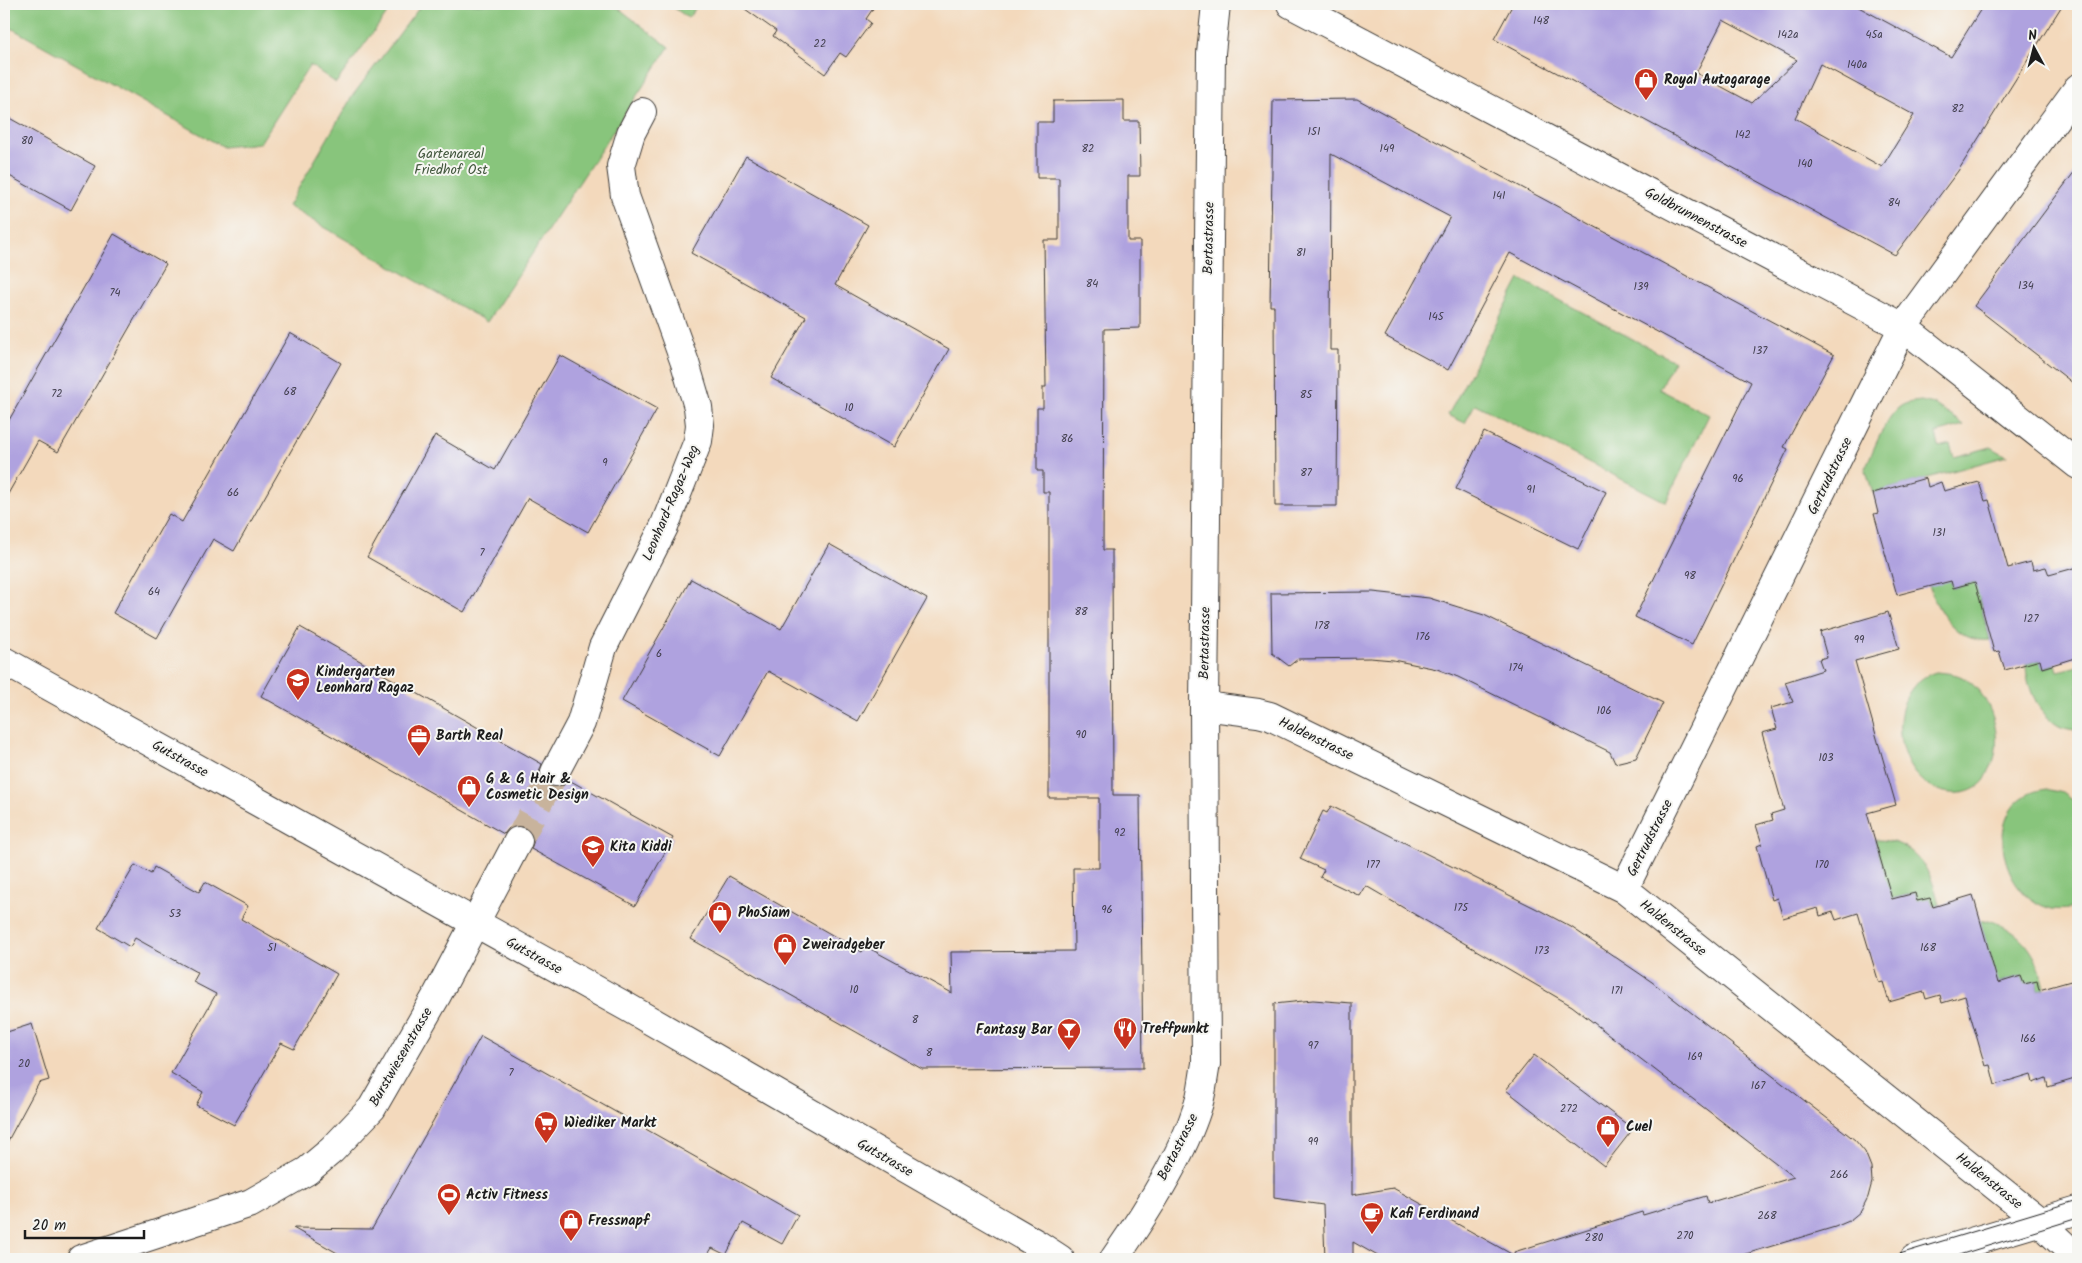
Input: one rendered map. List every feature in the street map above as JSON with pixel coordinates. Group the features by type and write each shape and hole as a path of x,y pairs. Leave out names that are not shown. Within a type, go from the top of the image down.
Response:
{"street":[{"name":"Bertastrasse","path":"1114,1259 1132,1233 1180,1150 1198,1108 1206,1064 1204,706 1211,53 1216,4"},
{"name":"Goldbrunnenstrasse","path":"1291,4 1903,327 2078,465"},
{"name":"Gertrudstrasse","path":"1624,889 1903,327 2078,88"},
{"name":"Leonhard-Ragaz-Weg","path":"555,772 581,723 603,647 664,527 698,441 700,424 698,407 685,364 625,196 621,166 630,133 642,112"},
{"name":"Gutstrasse","path":"4,661 627,1007 1060,1259"},
{"name":"Haldenstrasse","path":"1204,706 1270,716 1624,889 2039,1221 2078,1258"},
{"path":"475,923 518,841"},
{"name":"Burstwiesenstrasse","path":"81,1259 251,1203 307,1171 332,1150 372,1108 438,995 475,923"},
{"path":"1914,1259 2078,1210"}],"green space":[{"path":"4,4 394,4 336,83 310,65 260,143 223,147 4,24"},
{"name":"Gartenareal Friedhof Ost","path":"422,4 613,4 669,47 487,322 288,206 353,95"},
{"path":"669,4 699,4 688,18"},
{"path":"1520,279 1674,361 1659,389 1709,415 1666,502 1475,404 1465,423 1448,415"},
{"path":"1921,401 1934,404 1964,425 1936,433 1939,447 1950,444 1954,457 1991,447 2007,456 1873,493 1865,468 1880,434 1890,417 1901,406"},
{"path":"1927,579 1951,581 1953,588 1979,581 1984,597 1979,599 1990,640 1978,640 1967,636 1948,622 1935,601"},
{"path":"2040,660 2043,668 2056,664 2058,671 2078,666 2078,731 2061,727 2052,721 2039,707 2028,681 2026,664"},
{"path":"1936,672 1962,677 1972,684 1988,704 1996,730 1995,755 1985,780 1976,788 1962,793 1939,791 1926,784 1914,772 1905,757 1901,741 1900,723 1903,706 1910,691 1921,679"},
{"path":"2046,789 2063,793 2078,804 2078,906 2062,910 2052,909 2033,900 2018,886 2008,867 2003,847 2004,827 2011,809 2025,796"},
{"path":"1875,840 1889,841 1900,845 1911,851 1919,859 1932,880 1939,905 1933,906 1930,898 1917,901 1915,893 1887,900 1887,883"},
{"path":"1989,920 2011,931 2027,946 2038,965 2045,988 2039,990 2037,981 2024,984 2021,976 1994,984 1993,966 1980,921"}],"building":[{"path":"738,4 876,4 866,19 871,23 846,57 840,53 825,74 773,36 776,31"},
{"path":"1513,4 1853,4 1951,57 1984,4 2063,4 1958,171 1895,255 1494,39","holes":["1723,20 1797,60 1752,103 1696,73","1820,64 1914,115 1882,167 1795,118"]},
{"path":"1357,99 1834,355 1784,447 1788,449 1692,645 1635,617 1751,382 1510,253 1448,370 1385,336 1450,217 1331,154 1330,350 1338,350 1337,506 1275,506 1274,306 1270,306 1273,100"},
{"path":"1124,100 1124,121 1139,121 1140,176 1128,176 1128,241 1140,241 1140,328 1104,329 1103,550 1112,550 1113,795 1140,795 1143,1068 922,1069 691,939 729,876 862,952 865,946 952,993 951,952 1074,951 1073,868 1099,868 1099,798 1049,798 1049,492 1043,492 1043,471 1037,471 1037,408 1043,408 1043,387 1046,387 1044,240 1059,240 1059,178 1037,178 1037,122 1053,122 1053,101"},
{"path":"4,115 95,166 71,210 4,173"},
{"path":"746,156 868,225 835,285 949,349 894,447 771,378 806,317 691,253"},
{"path":"2078,167 2078,387 1974,306"},
{"path":"114,234 166,264 58,452 38,441 4,501 4,429"},
{"path":"290,333 341,363 234,551 213,539 157,638 113,613 169,514 182,522"},
{"path":"560,355 657,409 588,532 528,498 464,612 367,557 435,435 495,470"},
{"path":"1484,432 1606,492 1578,549 1456,489"},
{"path":"1926,478 1928,487 1941,482 1944,491 1979,482 1985,501 1989,500 2008,568 2031,562 2033,570 2046,567 2049,575 2078,567 2078,657 2042,668 2040,660 2005,670 1999,651 1994,652 1975,582 1953,588 1951,581 1897,595 1874,514 1878,513 1873,493"},
{"path":"829,544 927,599 858,721 768,671 720,756 622,701 691,579 781,629"},
{"path":"1373,592 1429,598 1484,615 1663,703 1636,758 1615,763 1610,752 1458,677 1437,669 1393,660 1370,658 1298,659 1289,666 1272,653 1271,593"},
{"path":"1888,612 1899,649 1855,661 1896,805 1867,813 1892,899 1915,893 1917,901 1930,898 1933,907 1973,895 1998,983 2021,976 2024,984 2037,981 2039,990 2078,979 2078,1078 2048,1087 2046,1078 2033,1083 2031,1074 1995,1085 1990,1065 1985,1066 1965,996 1942,1003 1940,995 1926,999 1924,992 1889,1002 1883,982 1879,983 1858,913 1836,920 1833,912 1820,916 1818,908 1783,918 1777,898 1772,900 1757,846 1762,844 1756,825 1773,820 1771,814 1784,810 1762,733 1777,729 1771,708 1793,702 1785,682 1823,670 1819,659 1827,657 1820,632"},
{"path":"300,627 542,764 539,773 547,786 556,788 564,785 569,780 673,838 635,906 531,849 534,840 526,827 517,825 509,828 504,834 261,696"},
{"path":"1331,806 1571,927 1652,982 1855,1140 1865,1152 1871,1167 1872,1182 1868,1197 1861,1211 1849,1221 1835,1227 1739,1256 1738,1259 1383,1259 1353,1242 1353,1259 1325,1259 1323,1205 1274,1198 1274,1004 1313,1000 1352,1003 1352,1195 1393,1188 1515,1256 1514,1252 1642,1212 1643,1215 1706,1196 1708,1203 1794,1177 1572,1006 1366,886 1360,896 1320,877 1324,870 1300,859 1323,811 1327,813"},
{"path":"135,865 151,874 154,867 199,892 205,882 248,906 241,919 337,974 294,1049 281,1043 234,1125 196,1105 203,1092 171,1073 216,994 193,982 198,973 135,938 130,947 98,928"},
{"path":"32,1024 49,1080 39,1083 4,1148 4,1033"},
{"name":"Wiediker Markt","path":"481,1036 798,1215 782,1244 743,1223 726,1255 712,1248 705,1259 348,1259 293,1228 372,1229"},
{"path":"1534,1055 1633,1129 1604,1166 1506,1090"}],"tunnel":[{"path":"518,841 555,772"}],"tram line":[{"path":"1883,1259 2078,1200"},
{"path":"1946,1259 2078,1218"}],"place":[{"name":"Royal Autogarage","path":"1646,101"},
{"name":"Kindergarten Leonhard Ragaz","path":"298,701"},
{"name":"Barth Real","path":"419,757"},
{"name":"G & G Hair & Cosmetic Design","path":"469,808"},
{"name":"Kita Kiddi","path":"593,868"},
{"name":"PhoSiam","path":"720,934"},
{"name":"Zweiradgeber","path":"785,966"},
{"name":"Treffpunkt","path":"1125,1050"},
{"name":"Fantasy Bar","path":"1069,1051"},
{"name":"Wiediker Markt","path":"546,1144"},
{"name":"Cuel","path":"1608,1148"},
{"name":"Activ Fitness","path":"449,1216"},
{"name":"Kafi Ferdinand","path":"1372,1235"},
{"name":"Fressnapf","path":"571,1242"}]}
